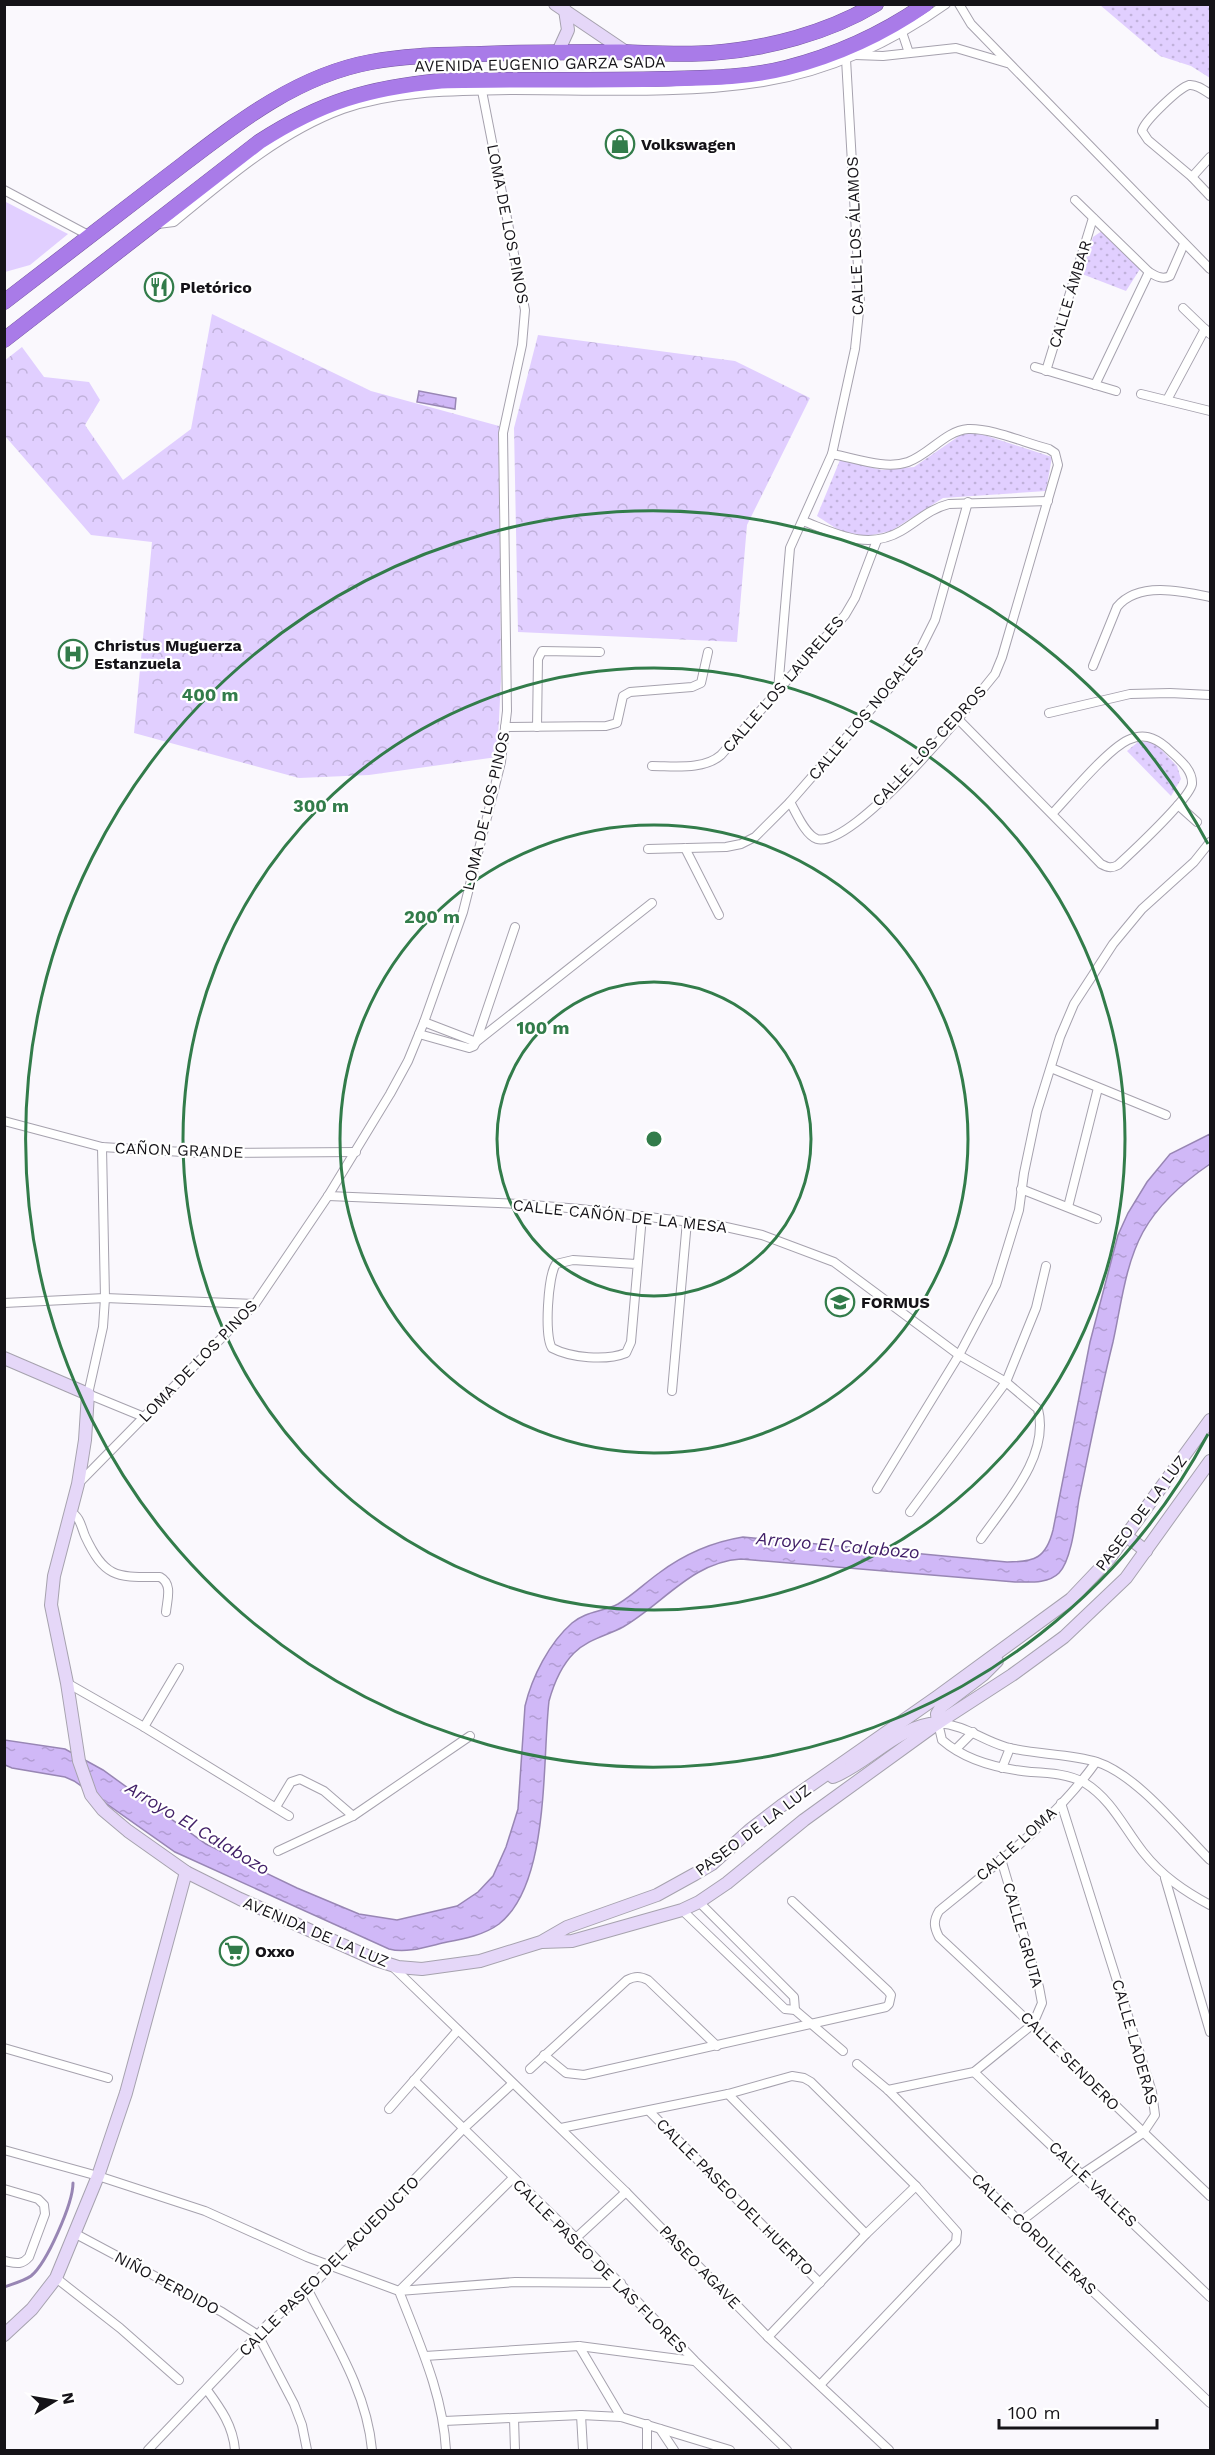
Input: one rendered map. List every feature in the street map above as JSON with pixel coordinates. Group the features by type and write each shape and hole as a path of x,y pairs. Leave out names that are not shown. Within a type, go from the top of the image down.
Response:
{"highway":[{"name":"AVENIDA EUGENIO GARZA SADA","path":"4,302 225,133 277,98 306,82 370,62 406,57 558,52 680,54 736,51 839,23 876,4"},
{"name":"AVENIDA EUGENIO GARZA SADA","path":"4,340 260,142 288,124 322,107 366,92 399,85 441,81 677,79 763,73 844,49 890,27 926,4"}],"street":[{"path":"154,224 174,222 270,148 297,131 343,110 394,97 482,91 698,89 738,86 787,76 849,57 902,32 946,4"},
{"path":"960,4 971,24 999,51 1007,63 1210,269"},
{"path":"560,7 626,52"},
{"path":"558,52 568,30 560,7"},
{"path":"902,32 909,53"},
{"path":"849,57 956,48 1007,63"},
{"name":"CALLE LOS ÁLAMOS","path":"778,690 790,548 832,454 855,349 860,302 849,57"},
{"path":"1210,94 1192,85 1186,86 1142,128 1148,140 1192,177 1210,196"},
{"name":"LOMA DE LOS PINOS","path":"78,1484 255,1304 328,1196 394,1086 419,1034 473,878 501,762 506,727 503,433 505,415 522,345 525,310 482,91"},
{"path":"1192,177 1210,157"},
{"path":"4,190 90,236"},
{"path":"1075,200 1149,272 1160,277 1169,277 1184,244"},
{"name":"CALLE ÁMBAR","path":"1046,370 1093,218"},
{"path":"1095,385 1149,272"},
{"path":"1167,400 1208,331 1184,308"},
{"path":"1035,367 1116,391"},
{"path":"1141,394 1210,411"},
{"name":"CALLE LOS CEDROS","path":"790,802 810,835 817,838 832,836 875,808 958,719 995,674 1058,465 1055,453 981,430 967,429 956,432 907,463 883,464 832,454"},
{"path":"803,521 851,539 877,540 901,531 937,507 968,502 1048,501"},
{"name":"CALLE LOS NOGALES","path":"648,849 726,847 741,844 755,837 790,802 919,652 935,620 968,502"},
{"name":"CALLE LOS LAURELES","path":"652,766 700,765 715,760 845,615 855,598 877,540"},
{"path":"1093,666 1117,607 1123,600 1136,594 1169,590 1210,597"},
{"path":"537,727 538,659 542,651 600,652"},
{"path":"506,727 606,726 617,723 623,696 630,692 692,687 701,683 708,652"},
{"path":"1049,713 1130,694 1210,695"},
{"path":"958,719 1101,864 1110,868 1125,859 1178,805 1189,792 1192,784 1187,767 1158,740 1140,736 1118,746 1052,814"},
{"path":"1178,805 1197,822"},
{"path":"877,1489 959,1355 996,1285 1019,1210 1037,1111 1060,1036 1074,1004 1113,944 1142,909 1194,862 1210,842"},
{"path":"685,848 719,915"},
{"path":"424,1022 476,1042 481,1040 652,903"},
{"path":"419,1034 469,1047 474,1046 515,927"},
{"path":"1051,1068 1166,1115"},
{"path":"1068,1207 1098,1088"},
{"name":"CAÑON GRANDE","path":"4,1121 102,1147 198,1153 356,1152"},
{"path":"88,1394 103,1328 105,1298 102,1147"},
{"path":"1021,1189 1097,1219"},
{"name":"CALLE CAÑÓN DE LA MESA","path":"328,1196 521,1204 687,1221 762,1235 834,1262 959,1355 1006,1382 1038,1409 1040,1425 1036,1449 1029,1466 981,1539"},
{"path":"636,1264 573,1260 556,1263 551,1276 547,1335 552,1348 566,1354 610,1358 626,1353 631,1342 636,1264 642,1216"},
{"path":"672,1391 687,1221"},
{"path":"910,1512 1006,1382 1036,1308 1046,1266"},
{"path":"4,1303 105,1298 255,1304"},
{"path":"4,1358 144,1417"},
{"name":"AVENIDA DE LA LUZ","path":"88,1394 85,1440 78,1484 54,1576 51,1605 67,1683 79,1761 91,1795 114,1820 186,1872 283,1918 391,1964 422,1969 444,1968 480,1961 541,1942"},
{"name":"PASEO DE LA LUZ","path":"541,1942 567,1927 657,1895 712,1864 751,1829 1071,1599 1109,1559 1209,1426"},
{"name":"PASEO DE LA LUZ","path":"541,1942 572,1941 682,1911 727,1883 804,1820 938,1723 1012,1675 1064,1637 1113,1592 1146,1551 1210,1461"},
{"path":"71,1512 77,1515 103,1566 111,1573 123,1577 160,1577 166,1580 168,1586 166,1612"},
{"path":"1125,1535 1146,1551"},
{"path":"1005,1648 998,1660 983,1675 938,1710 942,1740 977,1760 1002,1768 1061,1775 1082,1781 1100,1793 1108,1802 1143,1852 1165,1878 1210,1905"},
{"path":"144,1727 179,1668"},
{"path":"67,1683 144,1727 289,1816"},
{"path":"812,1785 854,1767 912,1728 938,1723 960,1726 1010,1748 1096,1762 1113,1769 1134,1783 1210,1860"},
{"path":"956,1749 973,1732"},
{"path":"278,1851 352,1816 470,1736"},
{"path":"1002,1768 1010,1748"},
{"name":"CALLE LOMA","path":"934,1923 939,1911 1001,1859 1061,1803 1096,1762"},
{"path":"276,1807 291,1782 300,1779 324,1791 352,1816"},
{"name":"CALLE LADERAS","path":"1061,1803 1152,2092 1155,2115 1143,2133"},
{"name":"CALLE GRUTA","path":"1001,1859 1041,1996 1040,2011 1033,2024"},
{"path":"4,2335 32,2309 56,2278 98,2176 126,2093 186,1872"},
{"path":"1165,1878 1210,2032"},
{"path":"544,2055 566,2073 578,2076 886,2007 891,1995 792,1900"},
{"path":"699,1902 794,1996 795,2010"},
{"path":"682,1911 785,2009 795,2010 843,2051"},
{"path":"706,1933 719,1923"},
{"name":"CALLE SENDERO","path":"934,1923 939,1937 1033,2024 1210,2196"},
{"name":"PASEO AGAVE","path":"391,1964 512,2084 626,2192 768,2337 889,2451"},
{"path":"530,2068 627,1980 641,1976 648,1980 717,2046"},
{"path":"888,2090 974,2072 1033,2024"},
{"path":"389,2109 458,2030"},
{"path":"4,2048 108,2078"},
{"name":"CALLE CORDILLERAS","path":"857,2064 888,2090 1020,2222 1210,2403"},
{"name":"CALLE VALLES","path":"974,2072 1210,2297"},
{"path":"561,2128 728,2094 797,2076 811,2082 916,2186 951,2225 958,2237 950,2250 820,2385"},
{"name":"CALLE PASEO DE LAS FLORES","path":"414,2080 576,2238 695,2361 787,2451"},
{"name":"CALLE PASEO DEL ACUEDUCTO","path":"148,2451 268,2323 308,2290 463,2129 512,2084"},
{"path":"728,2094 866,2234"},
{"name":"CALLE PASEO DEL HUERTO","path":"649,2110 820,2283"},
{"path":"1020,2222 1082,2174 1143,2133"},
{"path":"4,2150 98,2176 205,2211 307,2257 399,2291 515,2282 621,2283"},
{"path":"399,2291 513,2178"},
{"path":"768,2337 866,2234 916,2186"},
{"path":"4,2189 38,2199 44,2205 45,2214 29,2257 24,2263 4,2261"},
{"path":"576,2238 626,2192"},
{"name":"NIÑO PERDIDO","path":"74,2233 222,2312 258,2335"},
{"path":"56,2278 120,2328 179,2380"},
{"path":"308,2290 358,2391 368,2422 372,2451"},
{"path":"399,2291 425,2356 444,2421 446,2451"},
{"path":"258,2335 294,2404 302,2425 307,2451"},
{"path":"425,2356 579,2346 695,2361"},
{"path":"579,2346 621,2417"},
{"path":"207,2390 230,2426 235,2451"},
{"path":"444,2421 581,2415 621,2417 730,2451"},
{"path":"581,2415 583,2451"},
{"path":"514,2418 515,2451"},
{"path":"647,2424 647,2451"},
{"path":"660,2429 674,2451"}],"green space":[{"path":"1100,5 1210,5 1210,78 1191,66 1160,56"},
{"path":"4,201 68,234 30,265 5,272"},
{"path":"1102,231 1140,269 1126,291 1082,274 1093,237"},
{"path":"212,314 371,391 499,426 501,680 497,757 369,775 299,778 134,733 152,542 91,535 5,436 4,361 22,347 44,377 89,382 100,400 85,425 123,480 191,429"},
{"path":"538,335 735,361 810,398 747,525 737,642 518,632 514,428"},
{"path":"962,434 981,434 1052,457 1046,491 943,498 891,531 867,536 840,531 817,516 840,460 882,470 914,467"},
{"path":"1138,742 1154,742 1177,766 1181,779 1171,796 1127,751"}],"water":[{"path":"419,391 456,398 455,409 417,402"},
{"path":"1210,1134 1210,1164 1182,1186 1156,1212 1143,1232 1132,1258 1095,1420 1073,1538 1067,1558 1059,1573 1044,1581 1015,1582 741,1559 724,1562 693,1576 638,1618 579,1648 562,1669 549,1701 544,1788 535,1852 527,1881 516,1905 493,1928 474,1936 418,1949 403,1951 389,1949 175,1852 74,1781 65,1777 5,1765 5,1740 65,1749 103,1770 206,1844 297,1888 359,1914 397,1920 457,1906 478,1892 493,1876 506,1847 518,1809 525,1706 528,1695 549,1650 577,1619 618,1604 668,1566 688,1555 720,1542 743,1537 1007,1562 1025,1561 1043,1552 1053,1530 1090,1342 1118,1235 1147,1182 1170,1154"}],"waterway":[{"path":"4,2287 31,2276 44,2259 64,2218 73,2183"}],"place":[{"name":"Volkswagen","path":"620,144"},
{"name":"Pletórico","path":"159,287"},
{"name":"Christus Muguerza Estanzuela","path":"73,654"},
{"name":"FORMUS","path":"840,1302"},
{"name":"Oxxo","path":"234,1951"}],"water label":[{"name":"Arroyo El Calabozo","path":"838,1545"},
{"name":"Arroyo El Calabozo","path":"198,1828"}]}
